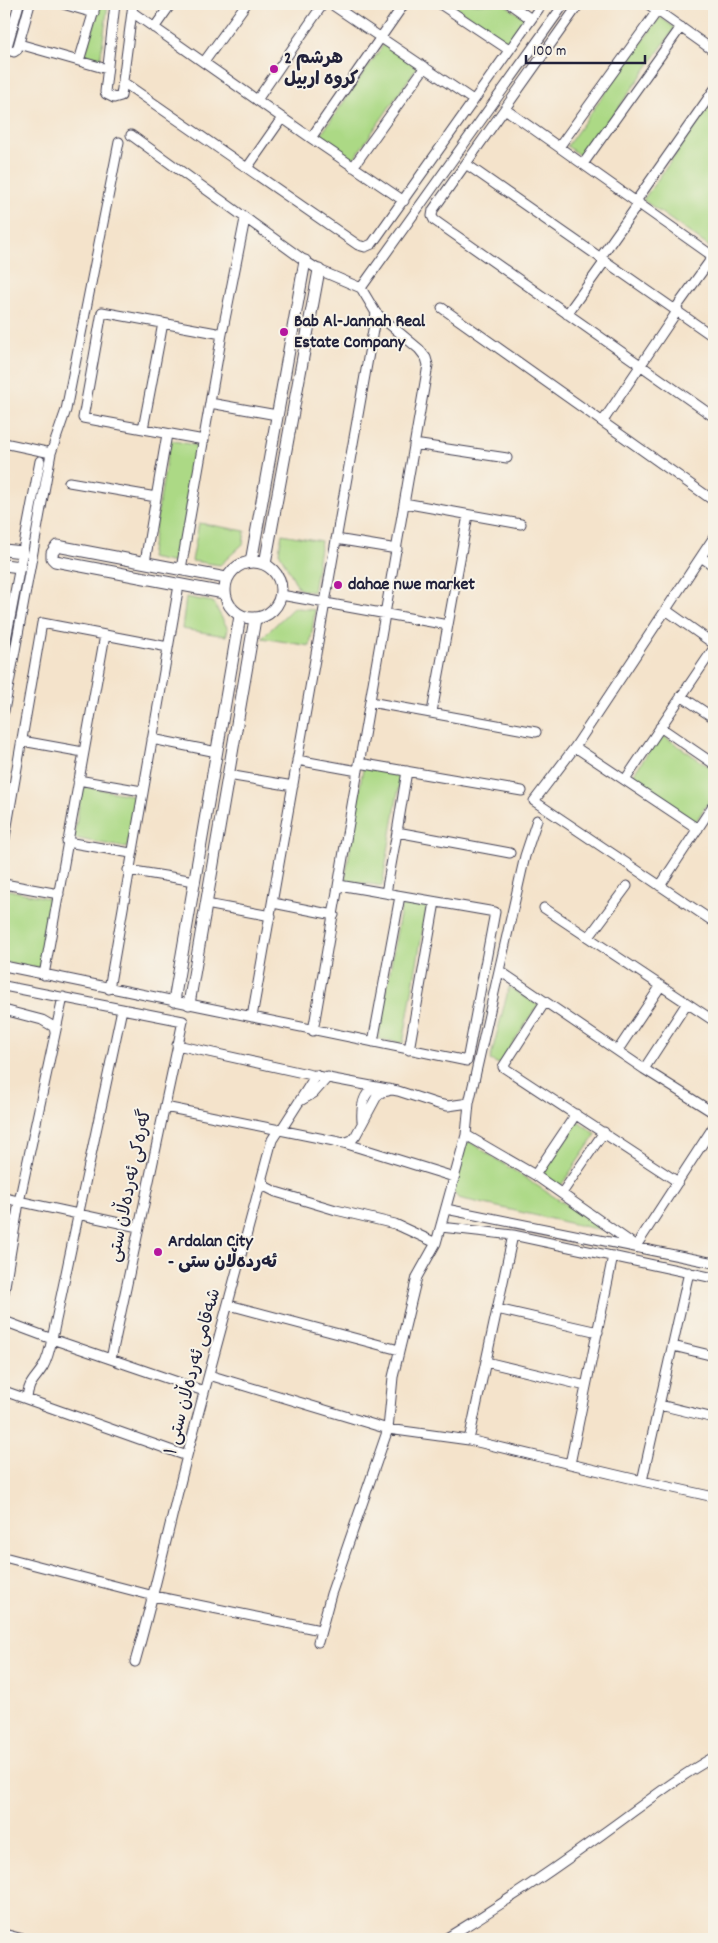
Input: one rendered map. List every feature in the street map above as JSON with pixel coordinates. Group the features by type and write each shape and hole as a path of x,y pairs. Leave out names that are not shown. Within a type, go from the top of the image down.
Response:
{"street":[{"path":"19,4 5,50 15,52 30,4"},
{"path":"63,4 95,8 78,61"},
{"path":"115,4 106,94 114,98 121,96 132,8"},
{"path":"154,28 171,4"},
{"path":"204,62 246,4"},
{"path":"257,100 323,4"},
{"path":"331,4 473,100"},
{"path":"311,138 404,4"},
{"path":"440,4 509,50"},
{"path":"510,4 531,19"},
{"path":"123,82 363,247 372,244 404,201 542,4"},
{"path":"361,288 564,4"},
{"path":"579,4 433,210 432,216 434,220 714,417"},
{"path":"648,4 714,51"},
{"path":"132,8 154,28 404,201"},
{"path":"559,147 658,10"},
{"path":"583,164 681,27"},
{"path":"19,44 107,69"},
{"path":"353,167 425,67"},
{"path":"567,314 637,202 714,90"},
{"path":"505,109 714,257 677,309 603,422"},
{"path":"247,168 282,118"},
{"path":"131,135 305,261 319,270 361,288 376,313 419,349 426,358 428,365 313,1031"},
{"path":"4,711 51,453 66,410 120,142"},
{"path":"466,164 677,309 714,337"},
{"path":"181,569 222,334 245,218"},
{"path":"251,562 305,261"},
{"path":"265,564 319,270"},
{"path":"442,308 673,474 714,501"},
{"path":"204,440 83,418 102,312 222,334"},
{"path":"252,1017 376,313"},
{"path":"143,430 163,324"},
{"path":"210,402 278,415"},
{"path":"145,562 167,434"},
{"path":"4,443 51,453"},
{"path":"414,444 507,458"},
{"path":"4,650 40,461"},
{"path":"69,482 156,497"},
{"path":"404,503 521,524"},
{"path":"432,712 468,515"},
{"path":"336,539 397,549"},
{"path":"713,541 575,747 534,801 714,922"},
{"path":"224,593 55,562 51,556 57,546 226,578"},
{"path":"4,550 22,552"},
{"path":"701,557 714,566"},
{"path":"251,562 265,564 276,574 281,588 281,595 275,608 270,613 255,619 240,616 227,603 224,593 226,578 239,565 251,562"},
{"path":"4,565 20,567"},
{"path":"108,988 179,585"},
{"path":"281,595 448,625"},
{"path":"666,610 714,644"},
{"path":"174,1001 240,616"},
{"path":"189,1004 255,619"},
{"path":"4,843 42,623 168,648"},
{"path":"44,975 105,635"},
{"path":"625,780 714,648"},
{"path":"681,696 714,718"},
{"path":"370,702 536,732"},
{"path":"660,727 714,764"},
{"path":"152,739 216,752"},
{"path":"22,741 83,752"},
{"path":"575,747 698,829"},
{"path":"297,760 407,771 522,791"},
{"path":"386,893 407,771"},
{"path":"228,775 293,786"},
{"path":"78,780 142,791"},
{"path":"660,886 714,804"},
{"path":"318,1642 331,1594 388,1429 393,1378 399,1350 417,1277 436,1243 466,1135 469,1103 525,856 537,820"},
{"path":"397,832 510,854"},
{"path":"67,842 131,853"},
{"path":"128,870 195,881"},
{"path":"4,884 59,894"},
{"path":"4,966 313,1031 467,1061 495,912 339,885"},
{"path":"589,937 626,886"},
{"path":"373,1042 400,896"},
{"path":"408,1050 435,902"},
{"path":"273,903 334,915"},
{"path":"206,904 271,916"},
{"path":"544,908 660,987 714,1021"},
{"path":"500,971 644,1069 714,1113"},
{"path":"4,986 122,1009 48,1357 29,1385 26,1399"},
{"path":"618,1050 660,987"},
{"path":"4,1292 19,1202 63,997"},
{"path":"545,1002 503,1067 678,1182"},
{"path":"644,1069 687,1003"},
{"name":"گەرەکی ئەردەڵان ستی","path":"110,1358 183,1021 122,1009"},
{"path":"4,1010 42,1020 54,1027 55,1032"},
{"path":"177,1045 316,1076 393,1090 418,1096 428,1102 448,1106 469,1103"},
{"name":"شەقامی ئەردەڵان ستی ١","path":"135,1662 154,1596 204,1391 229,1305 272,1140 279,1129 283,1128 316,1076"},
{"path":"298,1103 314,1093 328,1077"},
{"path":"362,1122 363,1102 368,1090 375,1087"},
{"path":"344,1143 356,1136 376,1096 382,1092 393,1090"},
{"path":"164,1107 344,1143 454,1177"},
{"path":"535,1174 576,1114"},
{"path":"636,1246 714,1126"},
{"path":"562,1193 604,1132"},
{"path":"466,1135 535,1174 636,1246"},
{"path":"262,1179 268,1189 336,1210 396,1224 436,1243"},
{"path":"4,1198 138,1227"},
{"path":"446,1208 711,1262 714,1252"},
{"path":"440,1227 513,1235 714,1278"},
{"path":"469,1440 513,1235"},
{"path":"570,1464 613,1256"},
{"path":"642,1482 689,1272"},
{"path":"229,1305 399,1350"},
{"path":"497,1309 598,1332"},
{"path":"4,1321 52,1340 204,1391"},
{"path":"673,1346 714,1356"},
{"path":"486,1362 586,1386"},
{"path":"209,1375 388,1429 469,1440 642,1482 714,1497"},
{"path":"4,1391 187,1456"},
{"path":"660,1405 714,1418"},
{"path":"4,1557 154,1596 320,1630"},
{"path":"445,1939 559,1865 669,1786 714,1758"},
{"path":"4,1934 23,1939"}],"green space":[{"path":"101,4 108,4 100,62 84,58"},
{"path":"451,4 504,4 527,20 509,45"},
{"path":"660,17 675,28 583,158 567,146"},
{"path":"384,44 417,67 353,160 320,136"},
{"path":"714,101 714,243 711,248 643,200"},
{"path":"170,440 198,446 178,560 175,563 150,558"},
{"path":"199,523 245,531 243,544 220,565 192,561"},
{"path":"282,534 321,541 313,592 299,589 279,552"},
{"path":"186,597 213,602 228,629 226,636 182,629"},
{"path":"293,608 315,610 310,646 262,638"},
{"path":"661,734 714,770 714,793 695,823 630,779"},
{"path":"363,768 401,775 382,886 345,880"},
{"path":"82,786 136,796 127,848 74,838"},
{"path":"4,889 52,899 40,968 4,962"},
{"path":"402,902 427,906 403,1043 378,1039"},
{"path":"509,987 538,1005 499,1064 490,1060"},
{"path":"578,1121 596,1134 560,1187 542,1174"},
{"path":"464,1138 599,1226 600,1230 458,1198 452,1190"}],"place":[{"name":"هرشم 2 كروه اربيل","path":"274,69"},
{"name":"Bab Al-Jannah Real Estate Company","path":"284,332"},
{"name":"dahae nwe market","path":"338,585"},
{"name":"Ardalan City - ئەردەڵان ستی","path":"158,1252"}]}
